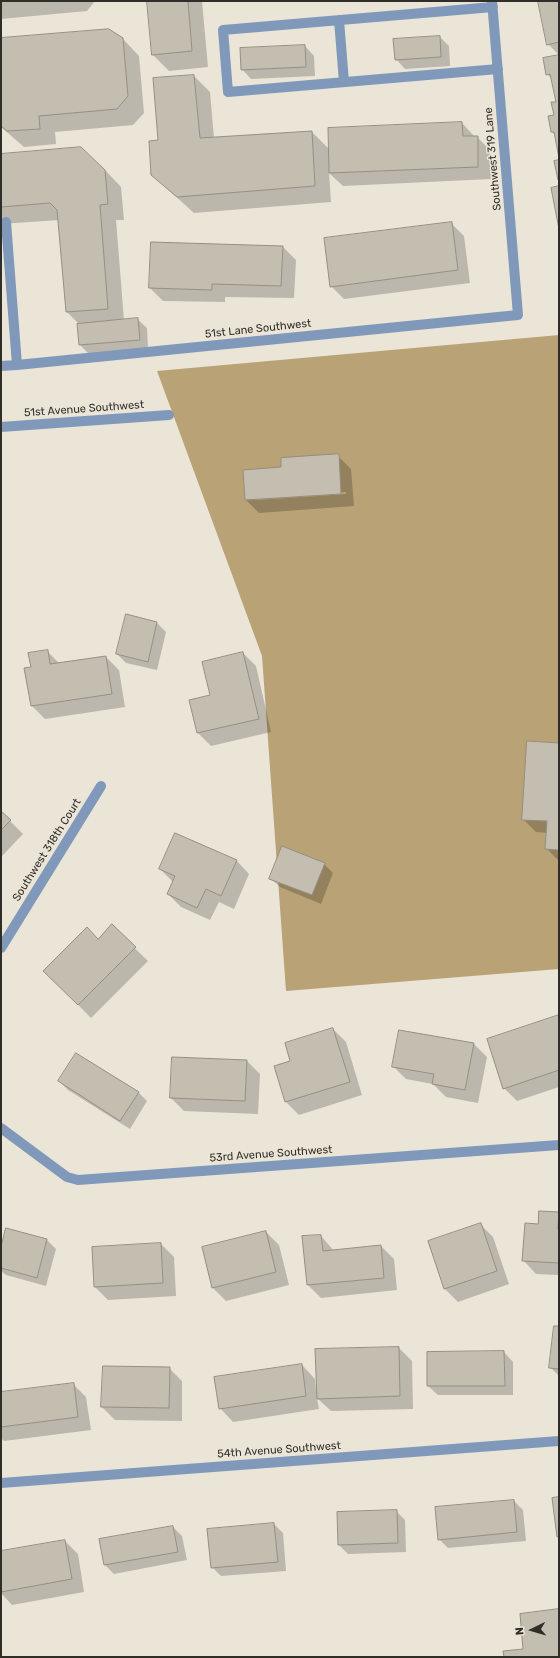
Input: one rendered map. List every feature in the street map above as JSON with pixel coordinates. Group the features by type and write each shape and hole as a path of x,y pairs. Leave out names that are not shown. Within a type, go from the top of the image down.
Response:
{"street":[{"path":"493,4 223,30 228,92 498,69"},
{"name":"Southwest 319 Lane","path":"493,4 518,315"},
{"path":"339,20 344,82"},
{"path":"6,222 17,365"},
{"name":"51st Lane Southwest","path":"1,366 518,315"},
{"name":"51st Avenue Southwest","path":"1,427 170,415"},
{"name":"Southwest 318th Court","path":"1,948 101,786"},
{"name":"53rd Avenue Southwest","path":"1,1128 66,1177 78,1180 559,1145"},
{"name":"54th Avenue Southwest","path":"1,1483 559,1442"}],"shaded area":[{"path":"559,335 559,969 286,991 262,656 157,371"}],"building":[{"path":"147,1 188,1 192,51 152,55"},
{"path":"538,1 559,1 559,42 547,45"},
{"path":"109,29 123,38 128,96 117,109 39,116 40,129 7,131 1,126 1,38"},
{"path":"440,36 441,57 395,60 393,39"},
{"path":"305,45 306,67 241,70 240,48"},
{"path":"559,55 559,158 554,132 551,132 548,116 554,115 551,102 556,102 550,74 546,75 543,58"},
{"path":"194,75 200,138 312,131 315,186 177,197 151,175 149,141 158,140 153,78"},
{"path":"462,122 463,136 478,136 478,167 329,173 328,128"},
{"path":"81,147 105,170 108,204 100,205 108,309 66,312 57,210 50,203 1,207 1,154"},
{"path":"559,160 559,180 558,180 554,161"},
{"path":"559,186 559,229 551,188"},
{"path":"452,222 458,270 330,287 324,238"},
{"path":"151,242 283,246 281,286 212,284 212,290 149,288"},
{"path":"138,318 140,340 79,345 77,324"},
{"path":"339,454 341,494 245,500 243,470 281,467 281,458"},
{"path":"126,614 157,622 148,662 116,654"},
{"path":"48,650 50,664 106,656 112,694 31,706 24,668 31,667 28,653"},
{"path":"243,652 259,719 197,733 189,700 210,695 202,662"},
{"path":"527,741 559,743 559,850 545,849 547,821 522,820"},
{"path":"1,811 11,820 1,830"},
{"path":"175,833 237,860 221,896 206,889 197,908 167,894 175,876 159,869"},
{"path":"282,846 325,863 312,895 269,879"},
{"path":"112,924 136,947 78,1005 43,971 87,927 98,939"},
{"path":"559,1015 559,1070 503,1089 487,1039"},
{"path":"333,1028 350,1082 285,1102 274,1066 290,1061 285,1043"},
{"path":"399,1030 474,1043 465,1090 432,1084 434,1074 392,1067"},
{"path":"76,1053 139,1092 120,1121 58,1081"},
{"path":"172,1057 247,1060 245,1101 170,1098"},
{"path":"539,1211 559,1212 559,1263 522,1261 525,1223 538,1224"},
{"path":"481,1223 497,1271 444,1289 428,1241"},
{"path":"6,1228 47,1239 37,1278 1,1268 1,1247"},
{"path":"266,1231 276,1272 212,1288 202,1247"},
{"path":"321,1235 323,1251 381,1245 384,1278 307,1285 302,1236"},
{"path":"161,1243 163,1283 94,1287 92,1247"},
{"path":"554,1326 559,1326 559,1369 549,1368"},
{"path":"399,1347 400,1396 317,1399 315,1349"},
{"path":"504,1351 505,1386 427,1386 427,1352"},
{"path":"302,1364 306,1396 219,1409 214,1377"},
{"path":"103,1366 170,1367 169,1408 101,1407"},
{"path":"74,1383 78,1417 1,1427 1,1392"},
{"path":"559,1497 559,1536 557,1537 552,1498"},
{"path":"514,1500 517,1532 438,1540 435,1507"},
{"path":"397,1510 398,1543 338,1545 337,1512"},
{"path":"274,1523 278,1562 211,1568 207,1529"},
{"path":"173,1526 178,1552 104,1565 99,1539"},
{"path":"65,1540 72,1579 1,1592 1,1551"},
{"path":"559,1609 559,1657 504,1657 503,1651 523,1649 520,1614"}]}
